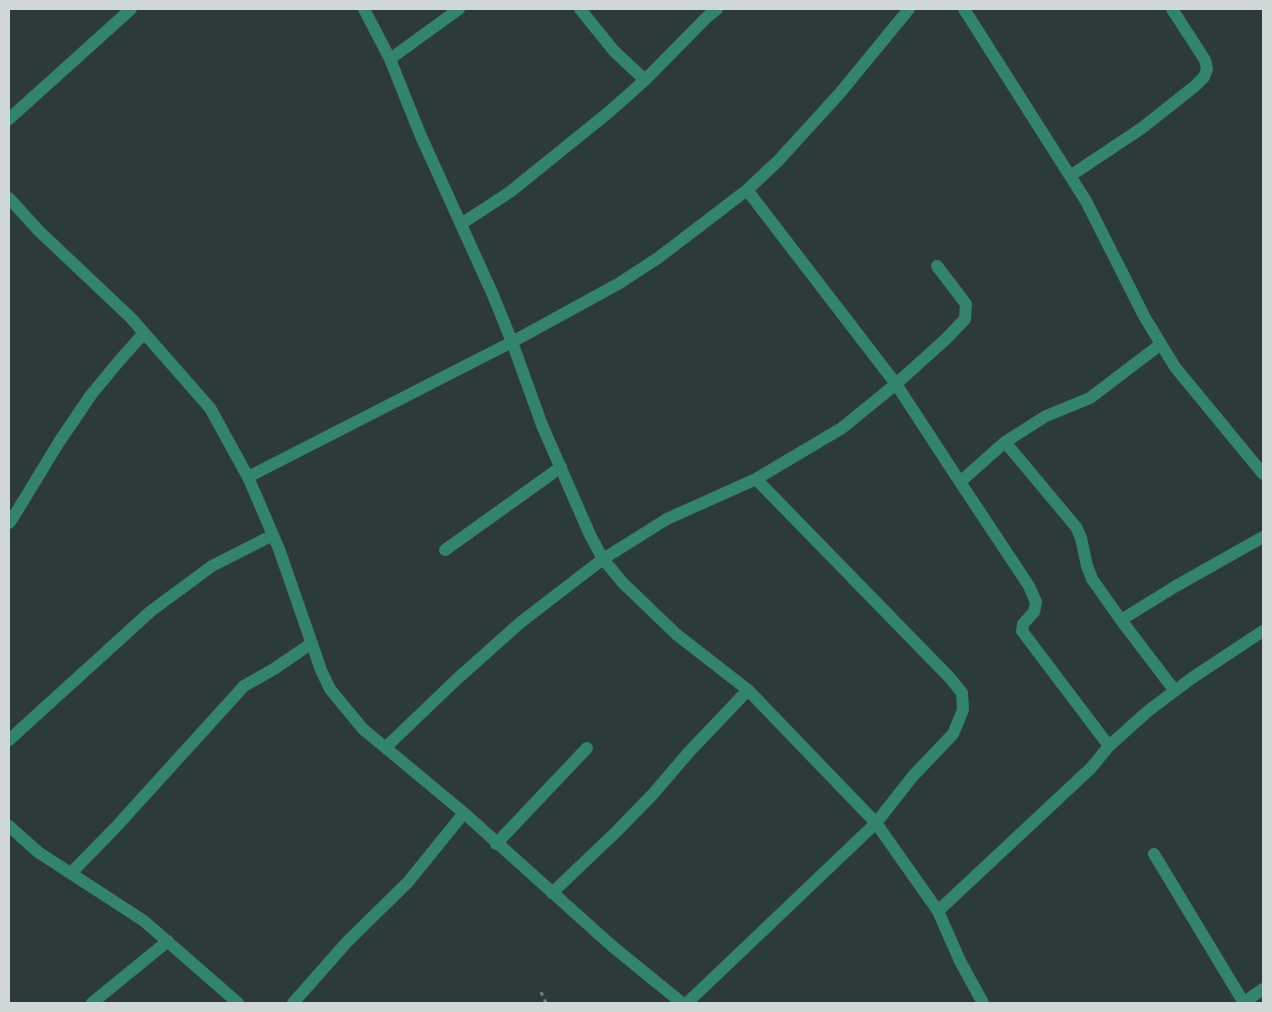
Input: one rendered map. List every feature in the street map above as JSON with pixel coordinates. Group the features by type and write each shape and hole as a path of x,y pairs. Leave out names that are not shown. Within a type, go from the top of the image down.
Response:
{"street":[{"path":"9,119 131,9"},
{"path":"364,9 390,59 420,134 512,342 542,425 590,535 603,559 623,582 676,634 748,690 876,823 938,911 960,961 983,1003"},
{"path":"390,59 459,9"},
{"path":"580,9 614,51 645,80"},
{"path":"461,224 510,192 609,112 645,80 717,9"},
{"path":"248,477 512,342 618,284 650,264 747,190 778,161 840,94 909,9"},
{"path":"964,9 1086,201 1144,316 1175,366 1263,474"},
{"path":"1070,176 1142,128 1204,77 1207,69 1205,60 1172,9"},
{"path":"747,190 896,384 1029,586 1036,602 1034,612 1023,624 1022,631 1109,746"},
{"path":"9,198 39,231 131,318 210,408 248,477 273,535 321,670 330,689 364,729 464,814 612,946 682,1003"},
{"path":"386,747 514,628 603,559 668,518 756,479 842,428 896,384 947,338 965,318 966,304 937,266"},
{"path":"9,523 59,442 92,395 119,360 144,333"},
{"path":"960,482 1005,442 1046,416 1090,398 1161,344"},
{"path":"1005,442 1076,527 1082,538 1087,566 1092,579 1175,691"},
{"path":"445,550 561,467"},
{"path":"687,1003 876,823 913,776 953,734 963,710 962,693 934,661 756,479"},
{"path":"9,740 152,611 212,566 273,535"},
{"path":"1121,620 1263,536"},
{"path":"938,911 1091,768 1109,746 1148,711 1263,630"},
{"path":"71,873 115,828 244,686 274,669 312,643"},
{"path":"552,893 617,832 748,690"},
{"path":"496,844 588,748"},
{"path":"294,1003 347,942 408,882 464,814"},
{"path":"9,826 38,852 144,921 238,1003"},
{"path":"1154,854 1243,1003 1263,989"},
{"path":"92,1003 168,942"}],"path":[{"path":"541,992 546,1003"}]}
